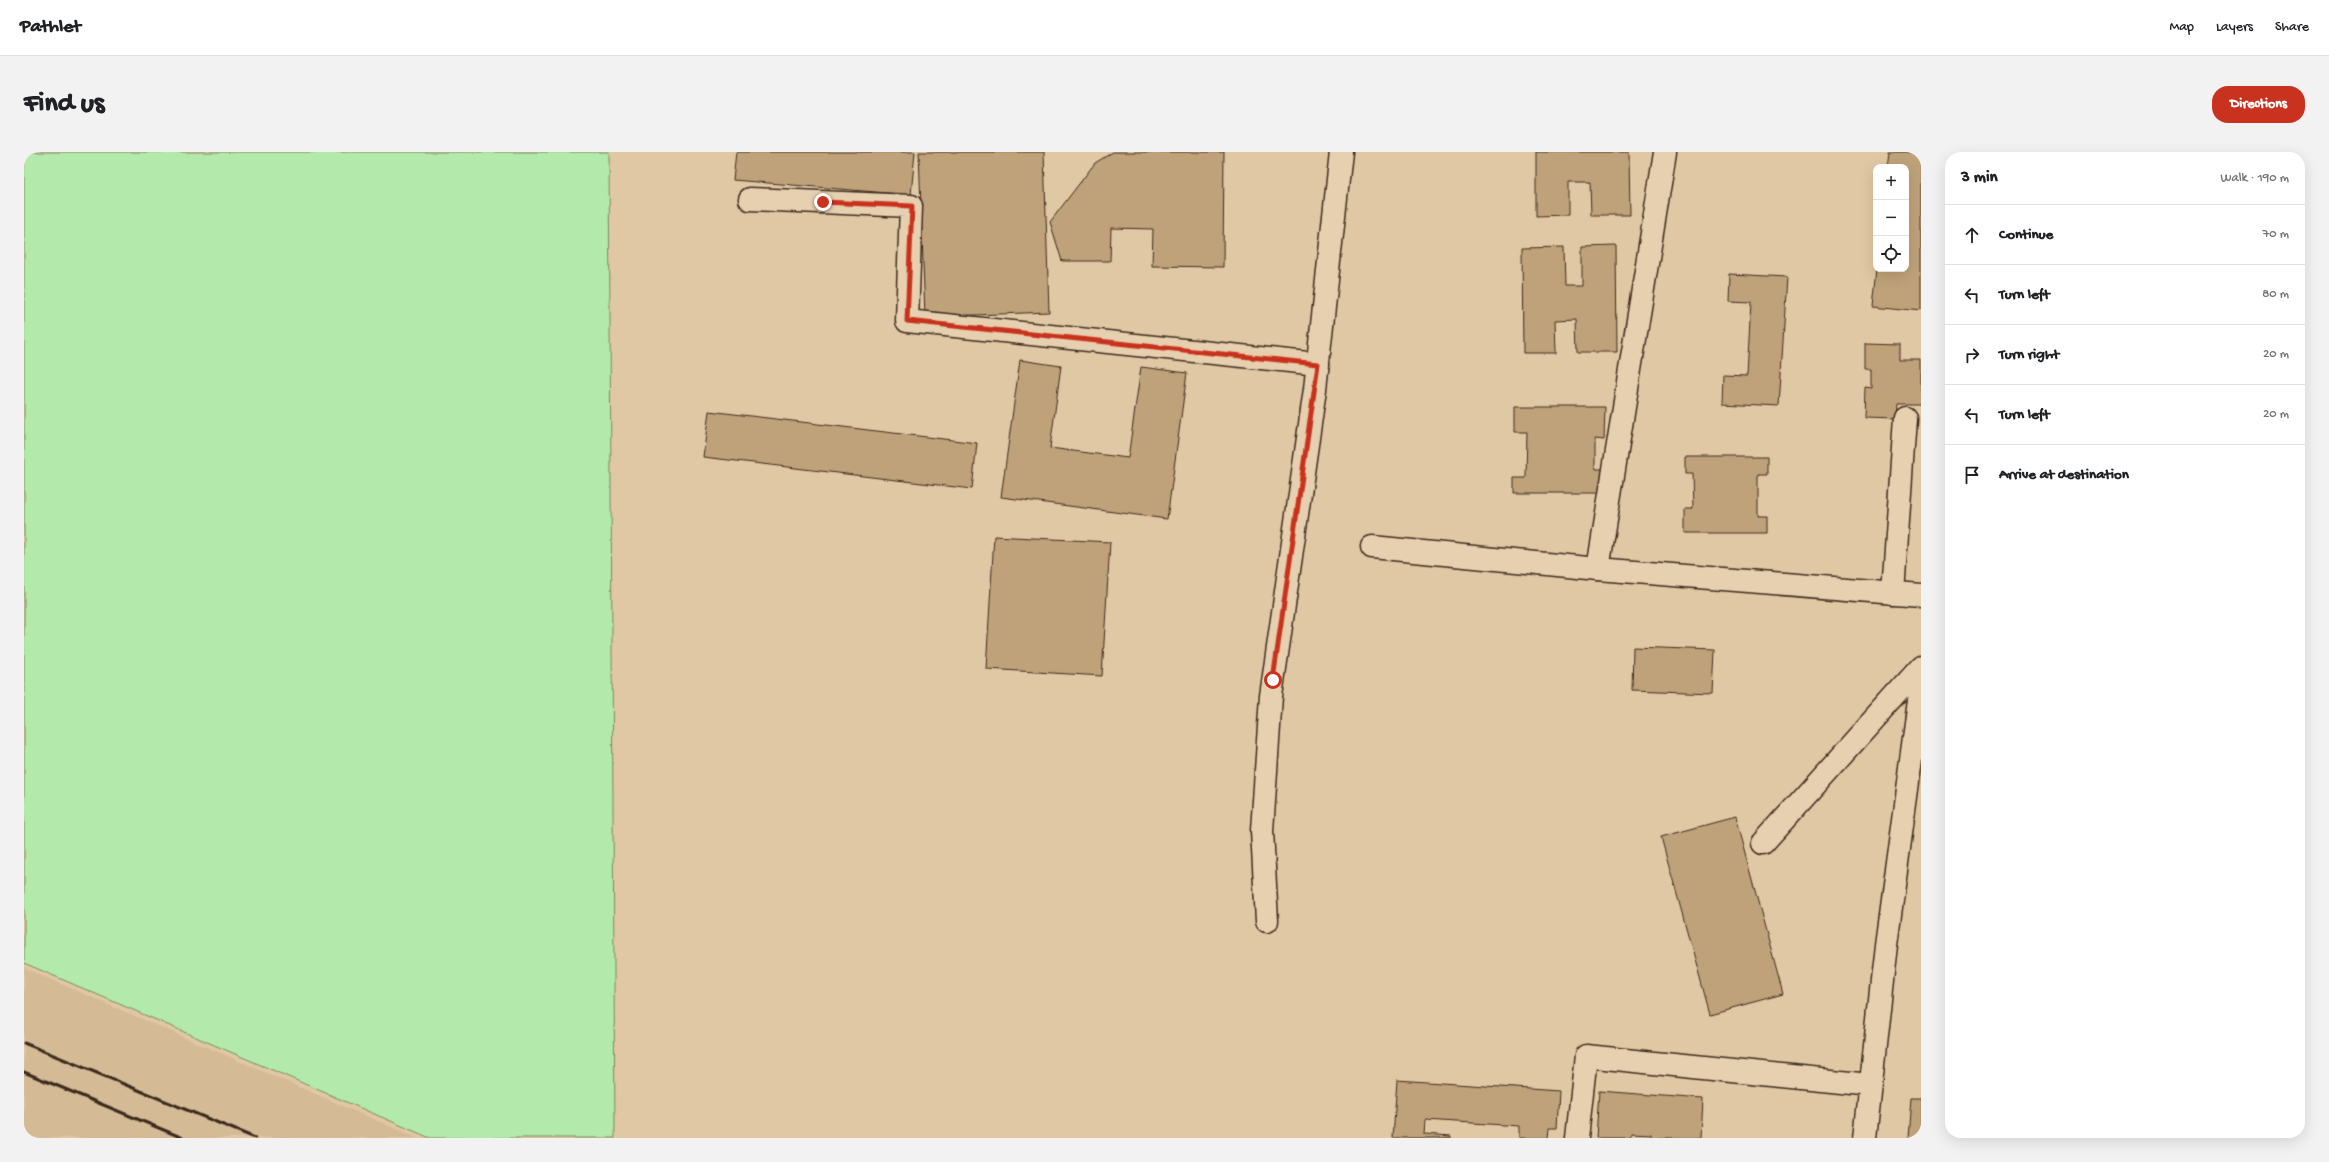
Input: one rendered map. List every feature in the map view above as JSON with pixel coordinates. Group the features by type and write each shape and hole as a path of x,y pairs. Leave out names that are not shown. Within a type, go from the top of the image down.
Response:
{"street":[{"path":"1267,921 1262,831 1271,696 1318,364 1341,152"},
{"path":"1598,568 1665,152"},
{"path":"750,199 912,206 907,321 1318,364"},
{"path":"1893,593 1905,418"},
{"path":"1372,547 1598,568 1921,595"},
{"path":"1763,843 1921,667"},
{"path":"1864,1138 1886,944 1921,686"},
{"path":"1577,1138 1586,1056 1870,1085"}],"shaded area":[{"path":"24,968 417,1138 24,1138"}],"green space":[{"path":"24,152 609,152 615,1138 430,1138 24,963"}],"building":[{"path":"736,152 915,152 911,195 733,180"},
{"path":"919,152 1044,152 1049,312 925,317"},
{"path":"1113,152 1224,152 1223,267 1152,266 1153,229 1111,228 1110,261 1062,261 1050,222 1095,163"},
{"path":"1536,152 1629,152 1630,215 1591,215 1590,182 1568,182 1568,215 1536,216"},
{"path":"1890,152 1921,152 1921,311 1873,306 1877,272 1909,272 1909,164 1888,164"},
{"path":"1616,246 1617,352 1578,352 1577,319 1555,320 1556,353 1523,353 1522,248 1564,247 1565,286 1582,286 1582,247"},
{"path":"1729,274 1787,277 1779,406 1722,403 1723,375 1747,376 1751,302 1728,301"},
{"path":"1865,343 1900,344 1900,360 1921,360 1921,404 1896,404 1895,419 1864,418 1865,388 1871,389 1871,369 1865,369"},
{"path":"1020,360 1061,366 1050,448 1128,458 1141,367 1187,373 1167,519 1001,497"},
{"path":"1515,407 1605,407 1604,440 1595,439 1595,469 1604,469 1604,493 1514,493 1514,478 1526,478 1527,432 1515,432"},
{"path":"709,411 977,443 972,489 703,457"},
{"path":"1685,457 1767,457 1767,474 1758,474 1758,516 1767,516 1767,533 1685,533 1685,509 1693,509 1692,474 1685,474"},
{"path":"994,536 1110,542 1102,676 986,669"},
{"path":"1633,647 1715,650 1713,693 1632,690"},
{"path":"1735,817 1783,994 1710,1014 1661,837"},
{"path":"1397,1080 1559,1091 1557,1128 1549,1128 1548,1138 1519,1138 1519,1126 1425,1120 1424,1134 1451,1136 1451,1138 1393,1138"},
{"path":"1599,1091 1703,1099 1701,1138 1651,1138 1651,1134 1631,1133 1630,1138 1596,1138"},
{"path":"1911,1098 1921,1098 1921,1138 1908,1138"}],"railway":[{"path":"24,1043 255,1138"},
{"path":"24,1072 183,1138"}],"route":[{"path":"823,202 912,206 907,321 1318,364 1273,680"}]}
